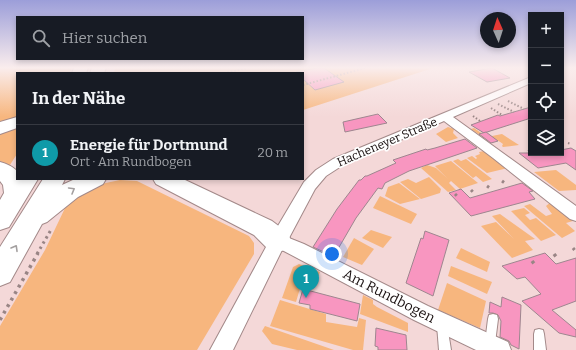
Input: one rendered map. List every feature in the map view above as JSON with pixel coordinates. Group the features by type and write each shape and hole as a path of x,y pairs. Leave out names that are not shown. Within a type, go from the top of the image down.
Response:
{"highway":[{"path":"0,128 16,122"},
{"path":"0,169 16,187 21,188 0,220"},
{"path":"42,222 54,180"},
{"path":"0,273 70,191 93,180"},
{"path":"166,180 264,228 278,241"}],"street":[{"name":"Hacheneyer Straße","path":"221,350 278,241 309,186 321,173 338,162 521,84"},
{"path":"445,117 498,155 576,215"},
{"name":"Am Rundbogen","path":"278,241 298,249 442,323 495,348"}],"lane":[{"path":"493,320 495,348"},
{"path":"442,323 444,350"},
{"path":"539,334 540,350"}],"path":[{"path":"506,99 524,109"},
{"path":"498,103 514,112"},
{"path":"489,107 502,115"},
{"path":"471,115 480,122"},
{"path":"502,181 506,184"},
{"path":"471,190 474,193"},
{"path":"455,194 458,197"},
{"path":"0,320 41,249 42,222"},
{"path":"572,248 576,252"},
{"path":"554,254 558,259"},
{"path":"532,262 536,266"}],"shaded area":[{"path":"0,84 16,84 16,156 8,168 0,171"},
{"path":"304,84 382,84 304,110"},
{"path":"448,127 454,129 453,133 458,138 446,142 436,134"},
{"path":"474,128 487,137 502,134 519,145 503,147 503,144 499,141 493,139 487,140 471,129"},
{"path":"484,151 508,168 487,173 467,158 472,156 476,159 477,158 475,156 480,154 479,152"},
{"path":"458,159 461,161 466,159 492,179 483,182 476,176 473,178 453,161"},
{"path":"451,161 478,183 460,189 451,181 449,183 456,190 448,192 421,168 427,165 436,168 448,179 435,166"},
{"path":"556,170 576,185 576,190 559,191 534,172"},
{"path":"429,177 441,189 440,193 421,199 400,182 408,179 416,183"},
{"path":"120,180 137,181 249,236 254,243 254,254 197,350 0,350 0,326 45,250 66,206 83,192 101,184"},
{"path":"399,183 420,199 400,204 385,196 388,187"},
{"path":"380,196 417,214 411,224 373,208"},
{"path":"551,202 573,221 566,223 575,231 562,238 524,206 530,204 546,216 552,214 546,206"},
{"path":"524,208 530,213 525,215 530,220 536,218 556,235 541,241 511,211"},
{"path":"500,214 535,239 525,241 533,250 512,258 481,226 496,222 514,239 492,216"},
{"path":"371,230 392,237 383,248 362,238"},
{"path":"354,238 374,249 362,265 343,257"},
{"path":"461,248 490,262 487,272 456,258"},
{"path":"299,264 320,272 314,286 301,285 296,302 282,298 293,267"},
{"path":"451,266 492,282 487,294 448,276"},
{"path":"447,283 486,301 480,328 438,310"},
{"path":"363,295 373,300 373,304 377,307 408,323 408,332 360,314"},
{"path":"280,300 326,314 326,322 357,327 359,318 366,320 363,350 353,350 270,326"},
{"path":"265,326 334,350 297,350 272,344 262,331"}],"building":[{"path":"309,84 336,84 315,90"},
{"path":"528,108 528,119 484,133 471,125 498,115 500,116"},
{"path":"378,114 387,123 345,132 343,122"},
{"path":"486,132 498,141 491,143 479,134"},
{"path":"465,139 477,148 409,171 385,183 382,189 378,188 356,218 338,249 329,245 324,252 313,247 337,209 359,180 396,163 393,160 426,149 435,148"},
{"path":"571,148 576,151 576,170 566,163 538,168 519,153 528,153 528,156 564,156 564,149"},
{"path":"522,183 533,191 529,192 535,199 471,216 449,193 461,189 470,198"},
{"path":"425,231 449,240 433,296 406,283 421,238 423,239"},
{"path":"545,253 556,264 576,258 576,301 552,310 576,330 576,337 559,333 522,301 541,294 525,277 517,279 502,266"},
{"path":"303,289 360,304 357,321 310,309 310,305 299,303"},
{"path":"502,297 521,305 519,349 511,345 509,341 500,337 501,321 498,315 489,313 490,302 501,307"},
{"path":"376,328 406,335 407,350 378,350 378,347 375,346"}],"place":[{"name":"Energie für Dortmund","path":"306,298"}]}
